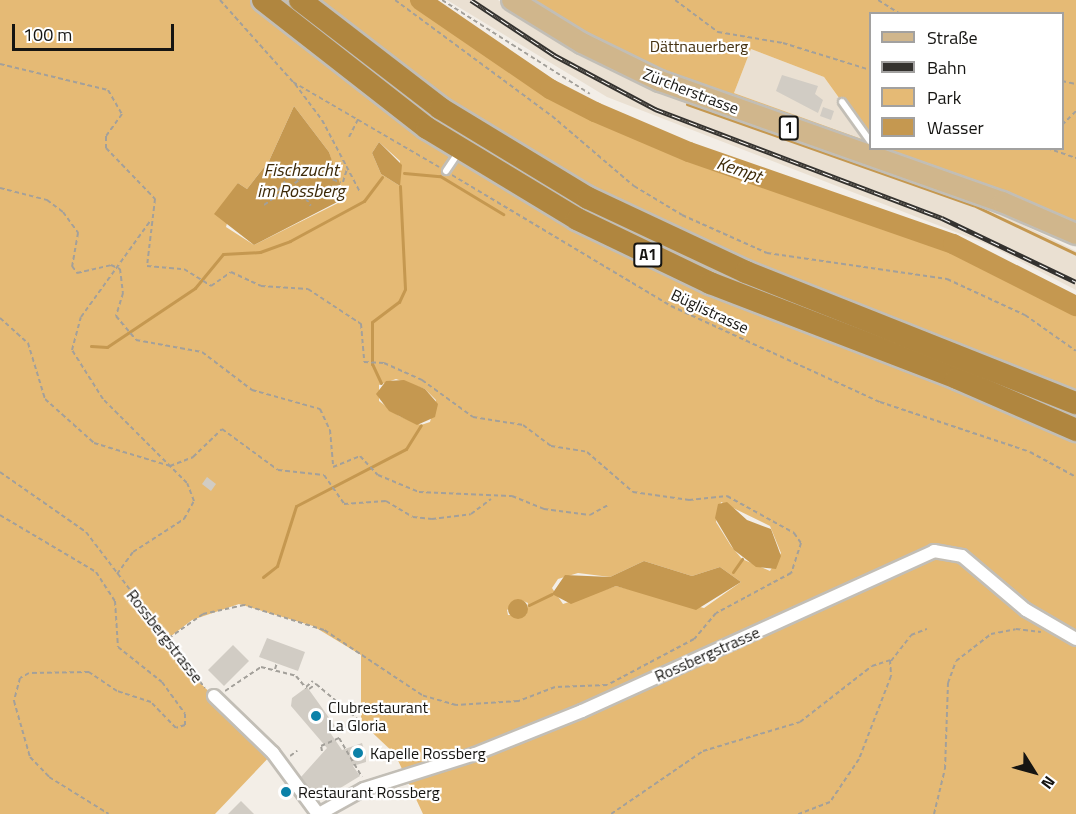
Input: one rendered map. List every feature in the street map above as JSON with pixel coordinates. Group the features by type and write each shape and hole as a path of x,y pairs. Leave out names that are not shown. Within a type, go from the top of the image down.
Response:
{"highway":[{"name":"A1","path":"263,0 363,82 460,150 568,214 674,267 1076,430"},
{"name":"A1","path":"300,0 440,108 606,207 746,272 1076,403"}],"main road":[{"name":"Zürcherstrasse","path":"512,0 647,75 877,154 1076,234"}],"street":[{"name":"Rossbergstrasse","path":"215,697 273,753 319,814 368,787 552,724 934,551 962,556 1026,610 1074,639"}],"lane":[{"path":"842,102 869,140"},
{"path":"446,171 460,150"}],"path":[{"name":"Büglistrasse","path":"220,0 293,82 359,117 671,306 877,401 1030,452 1076,477"},
{"path":"395,0 557,120 634,186 682,215 767,254 947,279 1025,315 1076,351"},
{"path":"442,0 590,94"},
{"path":"675,0 718,32 783,43 869,70"},
{"path":"878,0 897,12"},
{"path":"0,64 106,88 122,114 105,145 151,190 153,218 145,264 176,267 213,286 231,272 260,286 308,289 361,324 360,357 368,362 375,362 422,380 466,414 523,425 551,446 587,452 633,492 736,500 799,536 796,566 783,579 716,613 694,639 617,681 550,688 513,702 456,705 422,695 324,630 244,605 203,614 166,640"},
{"path":"293,82 347,167 360,192"},
{"path":"1064,123 1076,111"},
{"path":"349,137 359,117"},
{"path":"1054,150 1076,158"},
{"path":"278,191 297,186 301,180 316,171 328,174 334,184 342,183 347,167"},
{"path":"264,205 289,176 301,180"},
{"path":"297,186 311,206"},
{"path":"0,188 59,208 78,233 72,266 77,273 117,267"},
{"path":"117,574 133,552 170,531 191,510 192,490 122,421 74,356 78,322 153,218"},
{"path":"117,267 123,289 116,316 130,334 151,346 202,352 252,390 316,407 330,430 332,465 360,456 374,470 419,492 494,498 512,496 544,509 590,515 609,505"},
{"path":"0,318 26,340 45,399 80,435 170,466 193,457 222,429 274,468 319,473 344,504 386,501 429,519 471,514 494,498"},
{"name":"Rossbergstrasse","path":"0,472 86,532 166,640 215,697"},
{"path":"0,515 96,572 115,601 118,647 162,682 185,714 185,725 176,728 151,702 117,691 85,671 29,673 20,678 14,701 30,757 49,777 109,814"},
{"path":"798,814 830,802 859,759 891,676 891,661 911,635 927,629"},
{"path":"934,814 945,769 948,682 960,655 978,641 1008,630 1074,639"},
{"path":"611,814 699,754 790,728 872,666 891,661"},
{"path":"275,669 277,663"},
{"path":"215,697 255,668 275,669 307,688 315,683 361,722"},
{"path":"239,671 243,675"},
{"path":"322,751 321,746 332,738 340,739 368,787"}],"shaded area":[{"path":"447,0 498,0 535,24 969,198 1076,251 1076,290 989,245 607,97"},
{"path":"751,49 824,77 869,142 734,93"}],"green space":[{"path":"0,0 431,0 503,49 539,89 592,117 675,152 935,243 1035,288 1076,313 1076,814 423,814 395,754 361,722 361,655 313,626 239,604 192,620 166,640 200,683 273,753 215,814 0,814","holes":["294,106 329,152 344,200 254,245 226,227 238,183 247,189 269,161","379,142 400,161 400,186 381,174 372,153","396,379 425,389 436,400 430,422 421,425 399,416 379,401 379,385","721,502 770,526 781,553 770,571 742,559 716,522","644,561 692,576 720,567 741,582 704,608 616,586 563,604 552,588 558,579 578,573 610,577","521,600 528,603 526,615 508,615 507,610"]},
{"name":"Dättnauerberg","path":"512,0 1076,0 1076,234 714,101"}],"water":[{"name":"Fischzucht im Rossberg","path":"294,106 329,152 345,198 254,245 214,214 238,183 247,189 269,161"},
{"path":"379,142 402,165 400,186 381,174 372,153"},
{"path":"404,380 425,389 438,404 435,417 417,425 389,411 376,394 386,381"},
{"path":"727,502 747,520 771,529 781,556 776,569 756,567 734,550 715,518 718,504"},
{"path":"644,561 692,576 720,567 741,582 696,610 616,586 571,604 552,594 565,575 610,577"},
{"path":"518,599 525,602 528,609 525,616 518,619 511,616 508,609 511,602"}],"building":[{"path":"782,75 818,86 815,94 823,100 818,113 776,91"},
{"path":"823,107 834,111 831,120 820,116"},
{"path":"207,477 216,484 211,491 202,484"},
{"path":"267,638 305,652 298,671 259,657"},
{"path":"233,645 249,661 224,686 208,670"},
{"path":"307,687 335,726 329,731 342,750 362,743 366,756 366,762 353,766 360,776 319,801 301,777 327,748 291,706 292,698"},
{"path":"241,801 254,814 228,814"}],"waterway":[{"name":"Kempt","path":"420,0 550,89 595,112 689,152 953,244 1076,306"},
{"path":"687,104 973,205 1076,254"},
{"path":"404,173 440,176 503,214"},
{"path":"91,346 107,347 195,288 223,254 260,252 290,241 364,201 382,177"},
{"path":"381,383 372,364 372,322 399,302 405,289 400,186"},
{"path":"263,577 277,566 296,506 406,449 421,425"},
{"path":"733,572 742,559"},
{"path":"529,605 552,594"}],"railway":[{"path":"471,0 554,55 655,109 942,218 1076,282"}],"place":[{"name":"Clubrestaurant La Gloria","path":"316,716"},
{"name":"Kapelle Rossberg","path":"358,753"},
{"name":"Restaurant Rossberg","path":"286,792"}]}
